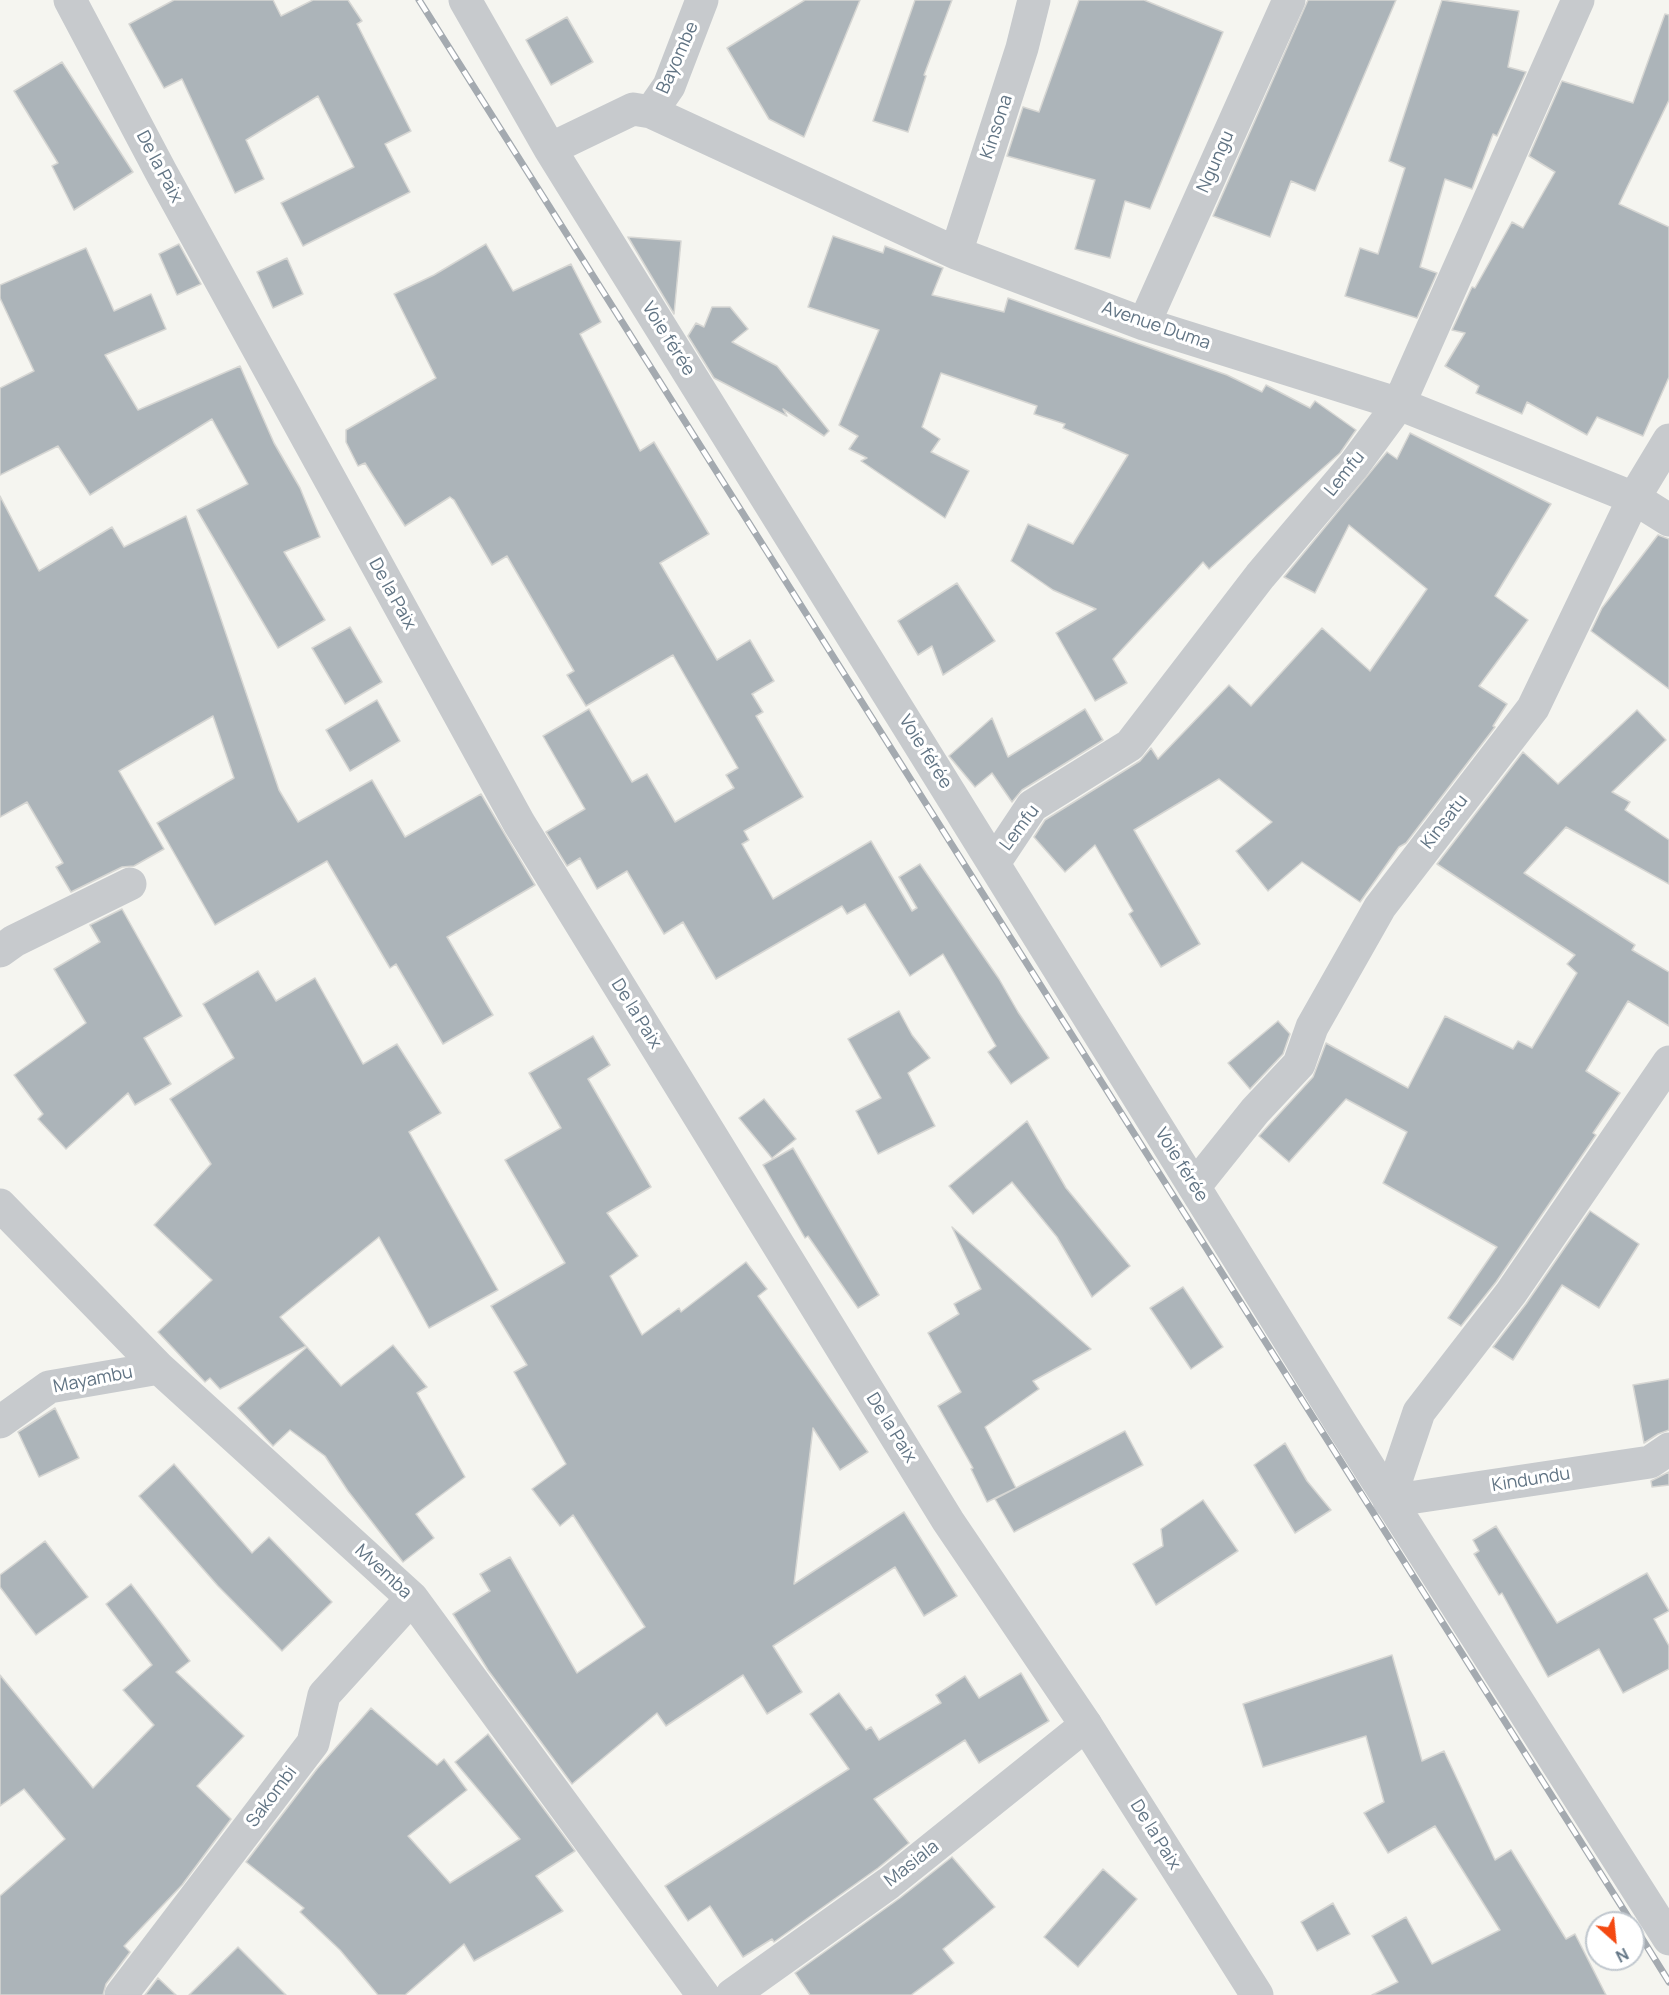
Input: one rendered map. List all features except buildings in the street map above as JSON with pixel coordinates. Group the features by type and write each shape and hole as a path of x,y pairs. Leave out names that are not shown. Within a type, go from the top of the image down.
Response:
{"street":[{"name":"De la Paix","path":"70,0 172,193 519,823 948,1521 1086,1725 1257,1995"},
{"name":"Voie férée","path":"465,0 550,149 1389,1501 1669,1939"},
{"name":"Bayombe","path":"550,149 633,108 651,112 669,86 702,0"},
{"name":"Kinsona","path":"956,253 1022,48 1034,0"},
{"name":"Ngungu","path":"1144,324 1289,0"},
{"name":"Lemfu","path":"994,863 1032,806 1130,745 1260,576 1354,465 1399,404 1578,0"},
{"name":"Avenue Duma","path":"651,112 956,253 1144,324 1399,404 1634,498 1669,520"},
{"name":"Kinsatu","path":"1195,1186 1256,1112 1299,1065 1312,1027 1380,907 1533,708 1634,498 1669,440"},
{"path":"0,951 14,941 130,884"},
{"path":"1389,1501 1419,1412 1511,1293 1669,1062"},
{"name":"Mvemba","path":"0,1205 159,1368 412,1598 703,1995"},
{"name":"Mayambu","path":"0,1422 49,1387 159,1368"},
{"name":"Kindundu","path":"1389,1501 1650,1462 1669,1449"},
{"name":"Sakombi","path":"121,1995 313,1743 324,1695 412,1598"},
{"name":"Masiala","path":"732,1995 889,1883 1086,1725"}],"railway":[{"path":"419,0 1624,1911"},
{"path":"1645,1943 1669,1982"}]}
